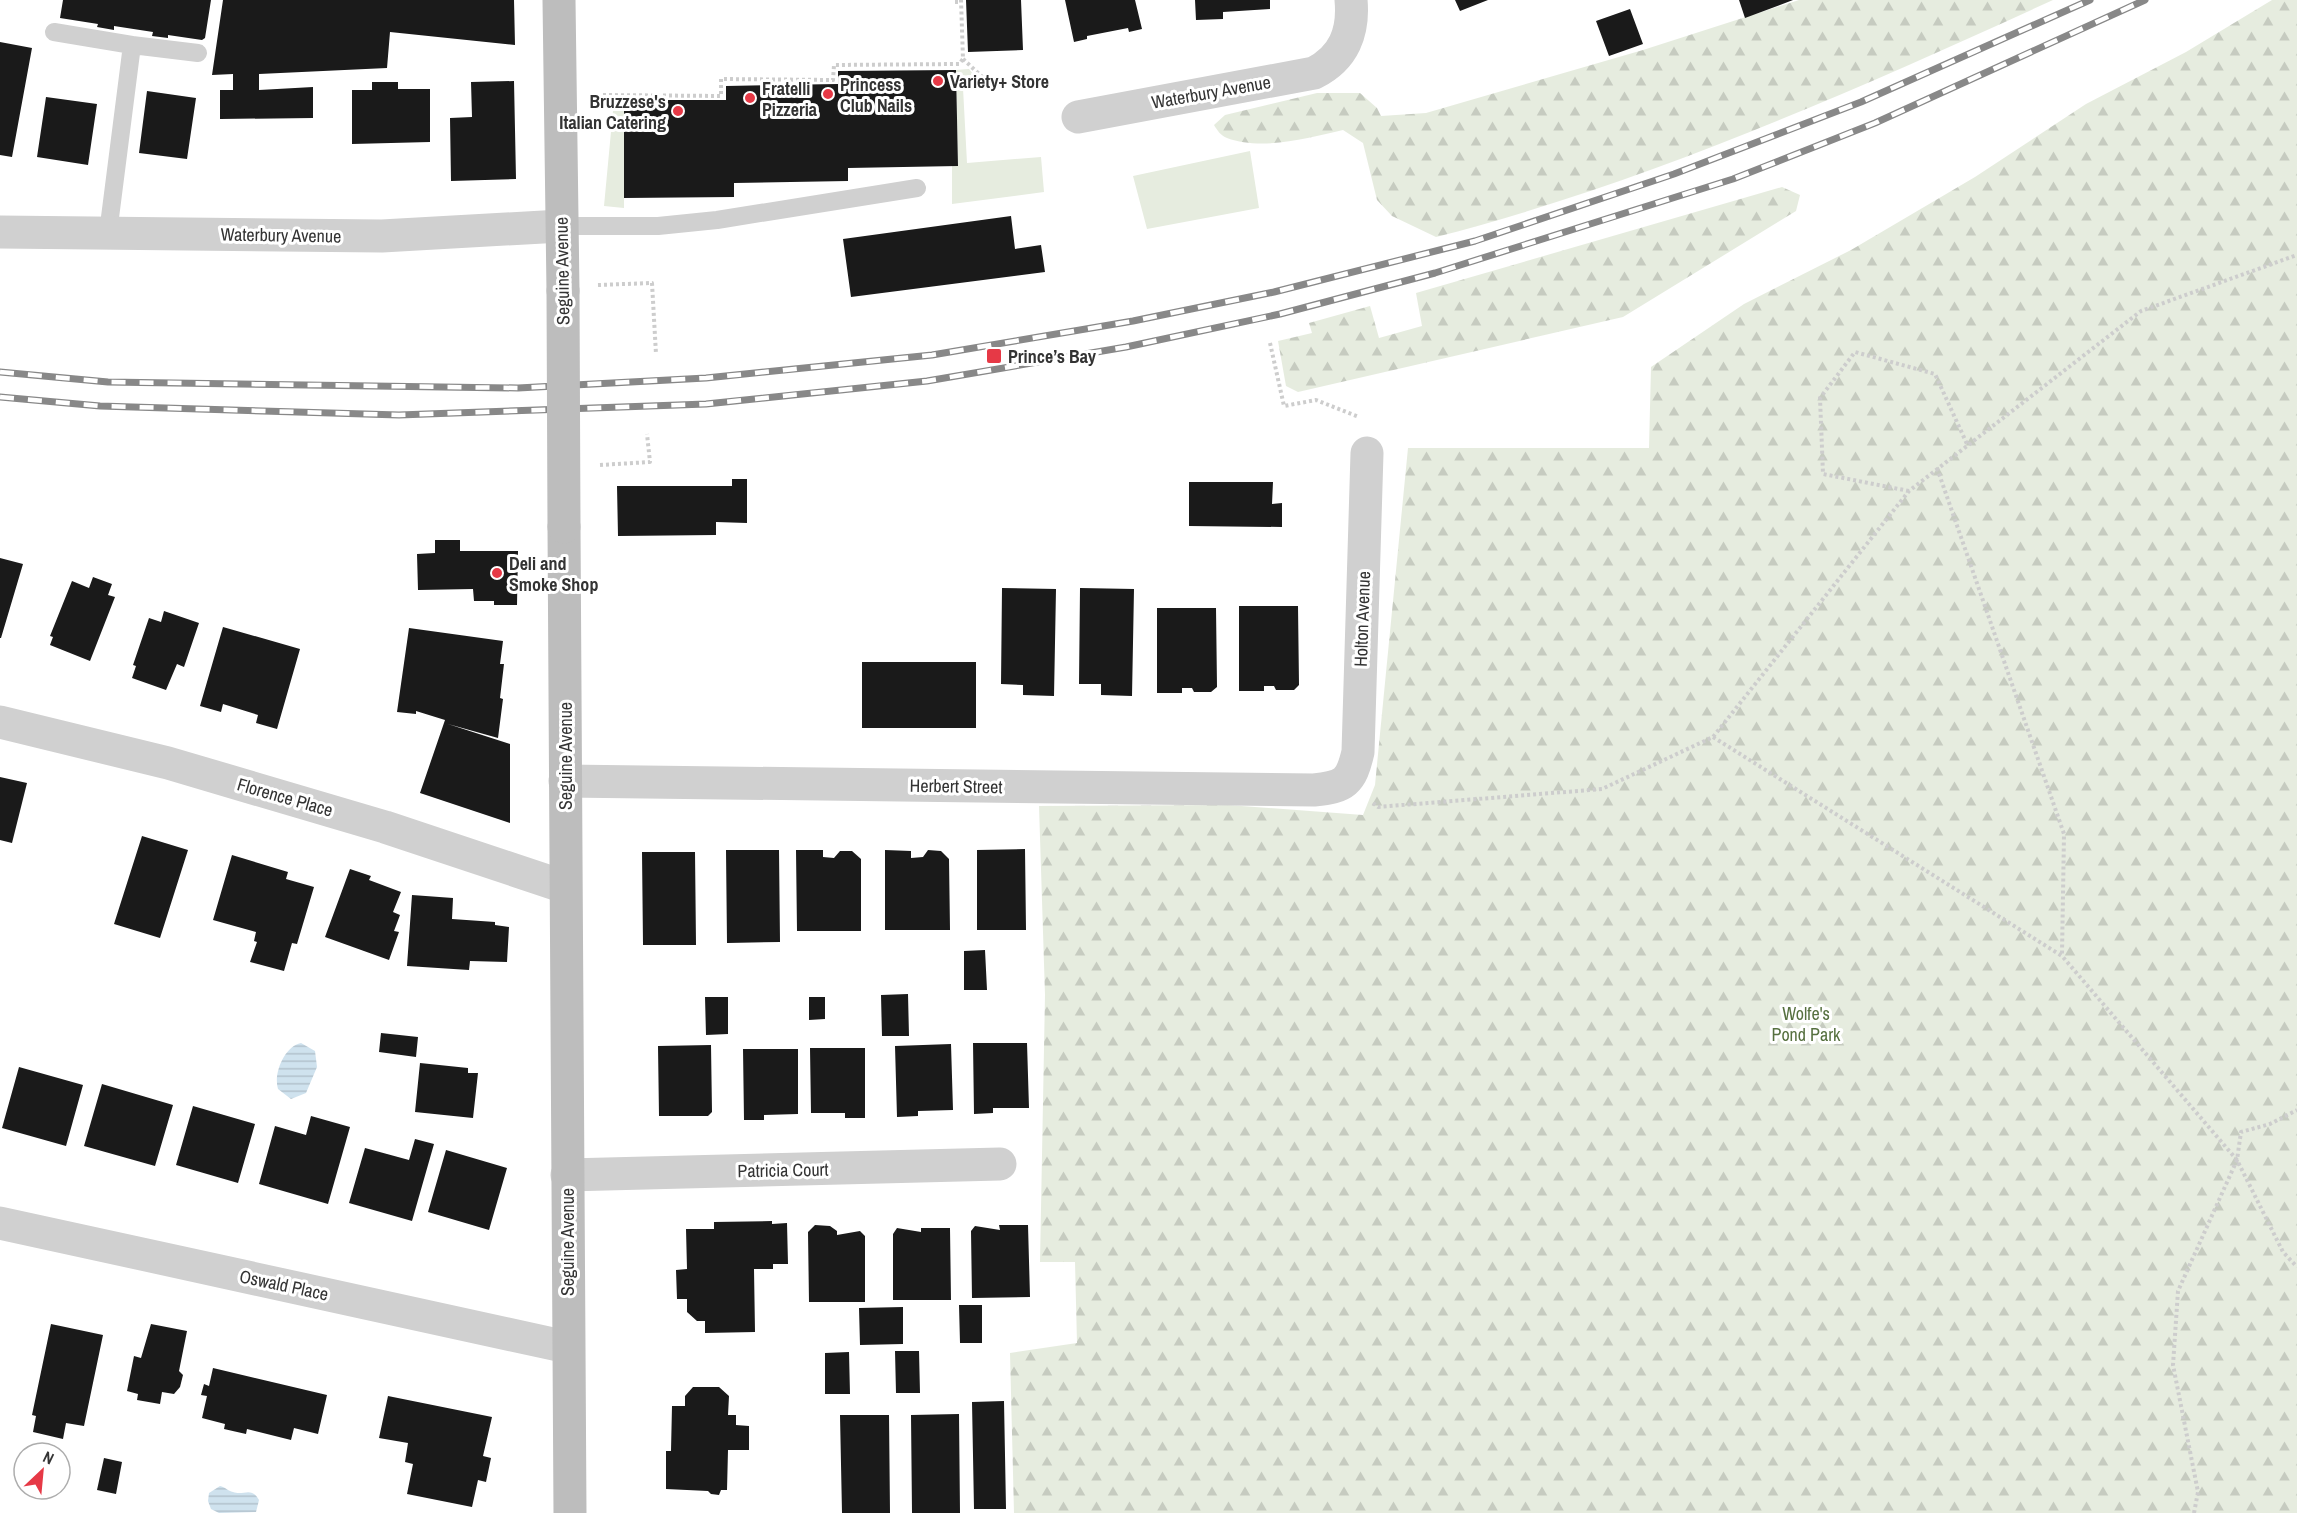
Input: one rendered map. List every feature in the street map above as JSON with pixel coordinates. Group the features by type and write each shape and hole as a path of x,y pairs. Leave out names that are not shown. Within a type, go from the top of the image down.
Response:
{"street":[{"name":"Seguine Avenue","path":"558,0 563,291 567,1347 570,1513"},
{"name":"Waterbury Avenue","path":"1078,117 1314,74 1327,67 1348,39 1353,21 1351,0"},
{"name":"Waterbury Avenue","path":"0,232 382,236 561,226"},
{"name":"Holton Avenue","path":"1346,782 1354,770 1358,752 1367,453"},
{"name":"Florence Place","path":"0,722 180,766 385,827 565,887"},
{"name":"Herbert Street","path":"565,781 1314,790 1331,788 1346,782"},
{"name":"Patricia Court","path":"567,1175 1000,1164"},
{"name":"Oswald Place","path":"0,1223 567,1347"}],"lane":[{"path":"54,32 198,53"},
{"path":"108,233 132,45"},
{"path":"561,226 658,226 717,220 917,189"}],"path":[{"path":"603,95 721,96 721,79 833,80 834,65 959,64 963,59 961,1 954,2"},
{"path":"963,59 991,85"},
{"path":"1346,782 1378,807 1602,789 1713,737 1909,491 2141,310 2297,255"},
{"path":"598,285 652,283 656,354"},
{"path":"1270,343 1284,406 1316,400 1368,421"},
{"path":"1909,491 1823,474 1820,398 1855,352 1935,374 1967,444"},
{"path":"599,466 650,462 647,435"},
{"path":"1937,468 2064,834 2062,956"},
{"path":"1713,737 2062,956 2237,1160 2283,1252 2297,1267"},
{"path":"2194,1513 2198,1492 2174,1365 2178,1291 2237,1160 2241,1132 2270,1124 2297,1110"}],"green space":[{"path":"1799,0 2053,0 1902,68 1673,162 1516,215 1436,237 1392,216 1377,200 1363,143 1343,130 1285,142 1255,143 1225,137 1214,125 1225,115 1317,93 1360,93 1377,108 1381,116 1426,113 1643,50"},
{"name":"Wolfe's Pond Park","path":"2272,0 2297,0 2297,1513 1014,1513 1010,1353 1077,1343 1075,1262 1040,1262 1045,995 1039,806 1228,805 1363,815 1375,785 1408,448 1649,448 1651,367 1744,304 1851,250 1975,177 2086,104 2186,52"},
{"path":"969,69 984,87 963,88 967,163 1041,157 1044,192 952,204 952,166 958,166 956,70"},
{"path":"614,100 624,100 624,208 604,206"},
{"path":"1250,151 1259,208 1147,229 1133,176"},
{"path":"1782,187 1800,195 1796,211 1623,317 1298,392 1286,386 1278,341 1312,333 1309,323 1370,306 1379,338 1422,326 1416,293"}],"water":[{"path":"301,1043 315,1051 317,1067 306,1093 291,1099 278,1089 277,1075 285,1055 295,1045"},
{"path":"220,1486 237,1493 253,1493 259,1500 256,1512 219,1513 211,1509 208,1501 209,1493"}],"building":[{"path":"63,0 211,0 205,38 202,40 168,35 168,38 152,36 153,32 114,26 114,30 97,27 98,24 60,18"},
{"path":"223,0 514,0 515,45 390,32 387,68 259,74 259,90 313,87 313,118 220,119 220,90 233,90 233,74 212,75"},
{"path":"966,0 1021,0 1023,50 968,52"},
{"path":"1065,0 1135,0 1142,29 1129,32 1128,28 1087,36 1087,39 1074,42"},
{"path":"1195,0 1270,0 1270,9 1223,12 1223,19 1196,20"},
{"path":"1455,0 1488,0 1460,11"},
{"path":"1739,0 1793,0 1745,18"},
{"path":"1630,9 1643,44 1609,56 1596,21"},
{"path":"0,42 32,48 12,157 0,155"},
{"path":"956,70 958,166 848,168 848,181 734,183 734,197 624,198 624,100 726,100 726,86 838,84 838,71"},
{"path":"514,81 516,179 451,181 450,118 472,117 471,82"},
{"path":"372,82 398,82 398,89 430,89 430,142 352,144 352,90 372,90"},
{"path":"147,91 196,98 187,159 139,153"},
{"path":"46,97 97,104 88,165 37,157"},
{"path":"1011,216 1015,249 1041,245 1045,272 851,297 843,239"},
{"path":"732,479 747,479 747,523 716,522 716,535 618,536 617,486 732,486"},
{"path":"1189,482 1273,482 1272,504 1282,503 1282,527 1189,526"},
{"path":"435,540 460,540 460,551 518,551 517,605 494,605 494,601 474,601 473,589 418,590 417,554 435,553"},
{"path":"0,558 23,564 1,638 0,638"},
{"path":"93,577 112,584 108,595 115,597 90,661 50,645 53,637 50,636 72,581 89,588"},
{"path":"1002,588 1056,589 1054,696 1023,695 1023,685 1001,684"},
{"path":"1080,588 1134,589 1132,696 1101,695 1101,684 1079,684"},
{"path":"1239,606 1298,606 1299,685 1294,690 1276,690 1274,686 1264,686 1264,691 1239,691"},
{"path":"1157,608 1216,608 1217,687 1211,692 1194,692 1192,688 1182,688 1182,693 1157,693"},
{"path":"164,611 199,623 184,667 177,664 166,690 132,678 136,666 133,665 149,618 161,622"},
{"path":"223,627 300,649 277,729 256,723 258,715 223,704 221,712 200,706"},
{"path":"409,628 503,641 500,664 504,664 500,698 503,699 498,738 448,724 510,744 510,823 420,793 445,720 416,711 416,714 397,712"},
{"path":"862,662 976,662 976,728 862,728"},
{"path":"0,777 27,783 12,843 0,840"},
{"path":"142,836 188,850 160,938 114,924"},
{"path":"1025,849 1026,930 977,930 977,850"},
{"path":"726,850 779,850 780,942 727,943"},
{"path":"796,850 823,850 823,857 834,858 840,851 852,851 861,859 861,931 797,931"},
{"path":"885,850 911,851 911,858 923,857 928,850 941,851 949,859 950,930 885,930"},
{"path":"642,852 695,852 696,945 643,945"},
{"path":"232,855 288,872 286,879 314,887 297,944 292,943 284,971 250,962 257,942 254,941 256,932 213,920"},
{"path":"350,869 371,876 369,880 401,892 393,912 400,915 394,931 399,932 389,960 325,937"},
{"path":"412,895 453,898 452,919 495,922 495,925 509,927 507,962 470,961 469,970 407,966"},
{"path":"985,950 987,990 964,990 964,951"},
{"path":"908,994 909,1036 882,1036 881,995"},
{"path":"705,997 728,997 728,1034 706,1035"},
{"path":"809,997 825,997 825,1019 809,1020"},
{"path":"381,1033 418,1037 416,1057 379,1052"},
{"path":"973,1043 1027,1043 1029,1108 993,1108 993,1113 974,1114"},
{"path":"951,1044 953,1110 918,1111 918,1116 897,1117 895,1046"},
{"path":"711,1045 712,1112 708,1116 659,1116 658,1046"},
{"path":"810,1048 865,1048 865,1118 845,1118 845,1113 811,1113"},
{"path":"743,1049 798,1049 798,1114 764,1115 764,1120 744,1120"},
{"path":"420,1063 468,1068 468,1073 478,1073 473,1118 415,1112"},
{"path":"19,1067 83,1085 66,1146 2,1128"},
{"path":"102,1084 173,1105 155,1166 84,1146"},
{"path":"193,1106 255,1124 238,1183 176,1165"},
{"path":"311,1116 350,1127 328,1204 259,1184 275,1126 306,1135"},
{"path":"415,1139 434,1144 412,1221 349,1203 365,1148 409,1160"},
{"path":"446,1150 507,1168 489,1230 428,1212"},
{"path":"772,1221 772,1224 787,1223 788,1264 773,1264 773,1269 754,1269 755,1332 705,1333 705,1321 697,1321 687,1312 687,1299 677,1299 676,1270 687,1269 686,1229 714,1229 714,1222"},
{"path":"815,1225 830,1226 837,1231 837,1235 860,1231 865,1236 865,1302 809,1302 808,1232"},
{"path":"999,1225 1028,1225 1030,1297 972,1298 971,1231 975,1226 1000,1230"},
{"path":"897,1228 921,1232 921,1228 950,1228 951,1300 893,1300 893,1234"},
{"path":"959,1305 982,1305 982,1343 960,1343"},
{"path":"903,1307 903,1344 860,1345 859,1308"},
{"path":"51,1324 103,1335 84,1426 66,1423 63,1439 33,1432 36,1416 32,1415"},
{"path":"151,1324 187,1331 179,1371 183,1375 180,1387 174,1394 162,1392 160,1404 137,1400 138,1394 127,1391 134,1356 141,1358"},
{"path":"895,1351 919,1351 920,1393 896,1393"},
{"path":"849,1352 850,1394 825,1394 825,1353"},
{"path":"213,1368 327,1395 318,1434 294,1428 291,1440 247,1429 246,1434 224,1429 225,1424 202,1418 207,1396 201,1395 204,1384 209,1386"},
{"path":"693,1387 719,1387 729,1396 728,1415 736,1415 736,1425 749,1426 749,1450 728,1450 727,1490 721,1490 719,1495 708,1491 666,1489 666,1451 671,1451 672,1406 685,1406 685,1396"},
{"path":"388,1396 492,1417 483,1456 491,1458 486,1482 478,1480 472,1507 407,1494 413,1464 405,1462 408,1443 379,1438"},
{"path":"1004,1401 1006,1509 974,1509 972,1402"},
{"path":"959,1414 960,1513 912,1513 911,1415"},
{"path":"840,1415 889,1415 890,1513 842,1513"},
{"path":"104,1458 122,1462 116,1494 97,1490"}],"railway":[{"path":"0,372 108,382 518,388 706,378 932,355 1133,321 1274,292 1475,241 1674,174 1861,102 2090,0"},
{"path":"0,397 100,406 399,415 706,404 927,381 1126,347 1280,314 1435,273 1733,179 1875,123 2145,0"}],"place":[{"name":"Variety+ Store","path":"938,81"},
{"name":"Princess Club Nails","path":"828,94"},
{"name":"Fratelli Pizzeria","path":"750,98"},
{"name":"Bruzzese's Italian Catering","path":"678,111"},
{"name":"Prince’s Bay","path":"994,356"},
{"name":"Deli and Smoke Shop","path":"497,573"}]}
